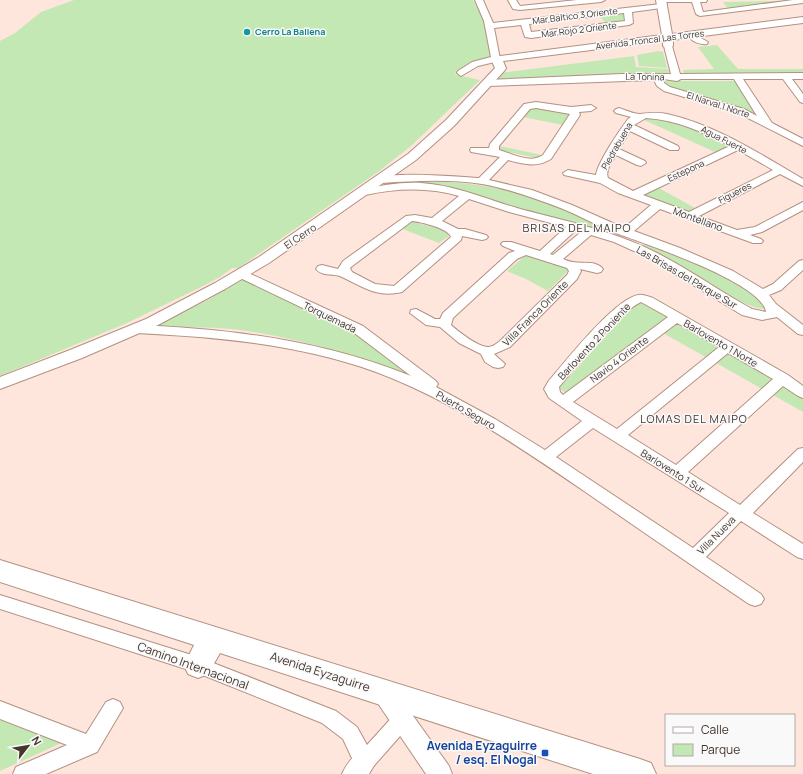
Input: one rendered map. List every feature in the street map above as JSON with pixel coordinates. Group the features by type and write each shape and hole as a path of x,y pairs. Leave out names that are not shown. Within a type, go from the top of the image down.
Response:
{"main road":[{"name":"Avenida Eyzaguirre","path":"0,571 640,774"},
{"path":"198,665 213,638"}],"street":[{"path":"461,73 475,64 499,63 492,45 487,16 479,0"},
{"path":"512,0 518,8 564,2 601,0"},
{"path":"695,0 700,14 803,1"},
{"name":"Mar Baltico 3 Oriente","path":"489,26 628,10 661,2 703,0"},
{"path":"661,2 672,65 677,78"},
{"name":"Mar Rojo 2 Oriente","path":"524,22 529,35 592,28 629,23 628,10"},
{"path":"579,16 592,28"},
{"name":"Avenida Troncal Las Torres","path":"701,38 803,20"},
{"name":"Avenida Troncal Las Torres","path":"499,63 701,38 803,29"},
{"name":"El Cerro","path":"0,383 136,329 168,314 242,274 365,192 394,176 439,134 487,83 499,63"},
{"name":"La Tonina","path":"487,83 612,77 677,78 803,76"},
{"name":"El Narval 1 Norte","path":"657,77 660,84 667,89 742,111 803,143"},
{"path":"737,77 768,125"},
{"path":"786,77 803,100"},
{"path":"494,152 494,146 529,102 572,110 591,108"},
{"path":"475,150 540,161 547,157 575,115 572,110"},
{"name":"Agua Fuerte","path":"619,111 638,116 655,115 709,131 803,183"},
{"name":"Piedrabuena","path":"604,180 601,175 602,170 628,126 633,119 638,116"},
{"path":"628,126 674,148"},
{"path":"786,134 803,134"},
{"name":"Estepona","path":"634,195 738,146"},
{"path":"613,150 641,163"},
{"path":"487,182 511,157"},
{"name":"Figueres","path":"689,216 780,170"},
{"name":"Montellano","path":"568,173 604,180 614,187 756,241"},
{"path":"394,176 487,182 528,192 568,207 621,231 706,263 740,280 762,294 772,307 803,331"},
{"name":"Las Brisas del Parque Sur","path":"365,192 385,188 423,186 440,188 588,230 633,246 650,254 733,304 803,336"},
{"path":"438,224 472,197"},
{"path":"621,231 654,203"},
{"path":"737,233 758,230 803,205"},
{"path":"345,273 344,268 347,264 402,222 414,218 438,224 456,233 465,232 482,237"},
{"path":"542,255 574,226"},
{"path":"556,259 588,230"},
{"path":"322,268 335,273 345,273 380,290 391,291 402,286 456,240 458,237 456,233"},
{"path":"507,244 525,252 556,259 572,266 584,265 597,269"},
{"path":"444,324 448,316 513,256 525,252"},
{"name":"Villa Franca Oriente","path":"486,351 495,350 505,344 573,276 575,271 572,266"},
{"path":"762,294 777,287 801,269"},
{"name":"Torquemada","path":"242,274 358,329 450,399"},
{"name":"Barlovento 1 Norte","path":"637,298 646,300 783,378 803,393"},
{"name":"Barlovento 2 Poniente","path":"553,385 598,334 630,302 637,298"},
{"path":"754,314 771,315 773,314 772,307"},
{"path":"416,313 432,322 444,324 454,334 486,351 490,358 498,364"},
{"name":"Navio 4 Oriente","path":"563,402 676,317"},
{"name":"Puerto Seguro","path":"136,329 223,334 272,340 308,348 381,369 450,399 546,457 755,599"},
{"path":"617,436 727,347"},
{"path":"676,474 783,378"},
{"name":"Barlovento 1 Sur","path":"553,385 552,392 563,402 803,552"},
{"path":"546,457 592,421"},
{"name":"Villa Nueva","path":"694,558 803,453"},
{"name":"Camino Internacional","path":"0,602 198,665 329,717 350,733 356,741 359,768"},
{"path":"383,692 440,774"},
{"path":"23,774 90,745 113,708"},
{"path":"0,710 90,745"},
{"path":"359,768 402,720"}],"green space":[{"path":"74,0 473,0 483,17 492,57 483,59 454,74 480,80 411,146 378,172 238,268 232,268 220,277 199,288 127,323 0,376 0,41 15,33 41,12"},
{"path":"723,2 787,2 728,9"},
{"path":"625,12 624,22 607,24 598,15"},
{"path":"717,45 738,69 803,69 803,74 685,76 683,70 714,69 698,47"},
{"path":"659,51 663,52 667,68 639,66 637,55"},
{"path":"634,56 636,67 668,69 670,75 601,75 494,80 500,73"},
{"path":"664,81 736,81 761,118 741,109 671,87 664,84"},
{"path":"535,107 571,114 563,125 523,117 530,108"},
{"path":"649,117 670,121 730,145 715,152 642,119"},
{"path":"500,146 542,155 537,158 503,151 499,149"},
{"path":"395,180 470,184 514,192 563,209 611,231 605,234 442,186 395,183"},
{"path":"657,187 695,208 687,212 642,195"},
{"path":"409,222 445,230 449,236 439,243 400,228"},
{"path":"645,242 712,269 749,291 765,306 763,309 757,308 740,301 672,261 643,246"},
{"path":"529,255 571,268 548,291 507,271 525,256"},
{"path":"242,279 355,333 426,380 355,356 282,337 232,329 153,326 208,300"},
{"path":"640,302 668,317 567,394 559,388 634,305"},
{"path":"676,324 784,384 803,399 803,412 663,333"},
{"path":"0,715 68,740 0,771"}],"place":[{"name":"Cerro La Ballena","path":"247,32"},
{"name":"Avenida Eyzaguirre / esq. El Nogal","path":"545,753"}],"district":[{"name":"BRISAS DEL MAIPO","path":"577,228"},
{"name":"LOMAS DEL MAIPO","path":"694,419"}]}
